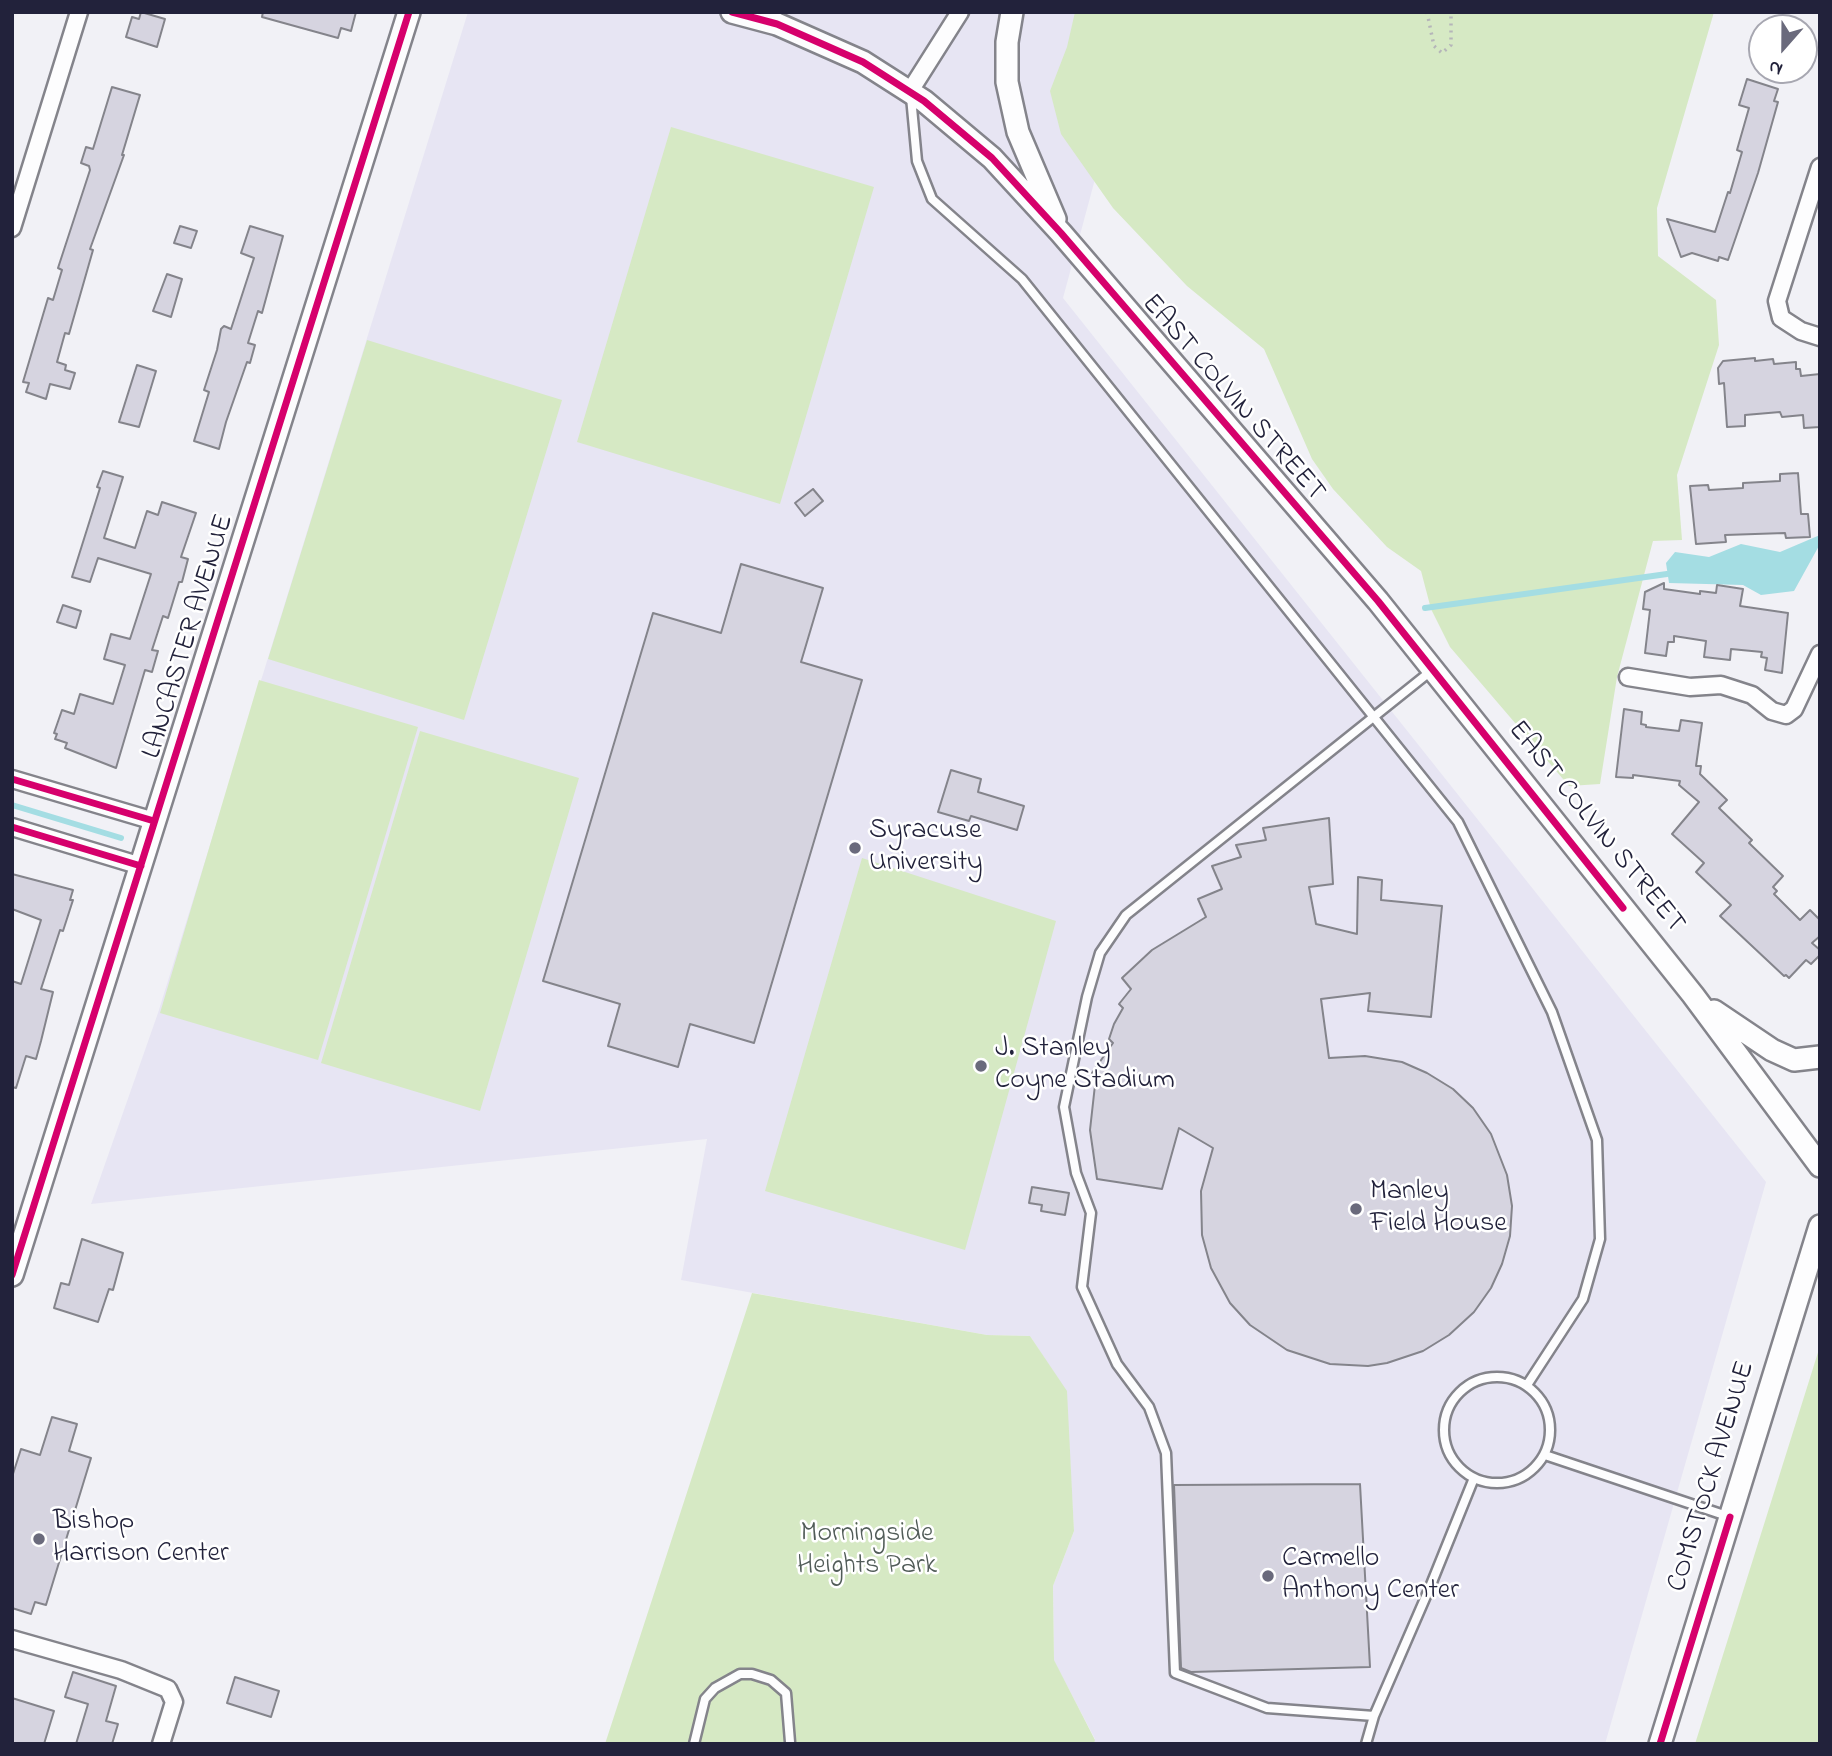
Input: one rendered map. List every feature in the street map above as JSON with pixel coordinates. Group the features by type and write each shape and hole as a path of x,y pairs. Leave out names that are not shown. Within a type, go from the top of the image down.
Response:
{"street":[{"path":"12,228 79,12"},
{"name":"LANCASTER AVENUE","path":"12,1275 409,12"},
{"name":"EAST COLVIN STREET","path":"732,12 777,24 851,57 910,91 992,158 1061,233 1378,601 1693,995 1820,1166"},
{"path":"910,91 960,12"},
{"path":"1012,12 1007,42 1007,82 1013,111 1018,132 1061,233"},
{"path":"1820,167 1777,301 1781,318 1801,331 1820,337"},
{"path":"1628,677 1690,687 1721,685 1752,695 1772,711 1786,715 1794,709 1820,654"},
{"path":"12,779 155,821"},
{"path":"12,827 141,866"},
{"path":"1693,995 1772,1051 1794,1060 1820,1057"},
{"name":"COMSTOCK AVENUE","path":"1660,1744 1820,1226"},
{"path":"12,1639 121,1670 168,1689 174,1702 161,1744"}],"lane":[{"path":"910,91 917,161 932,199 1022,279 1458,821 1552,1012 1597,1140 1600,1239 1583,1299 1527,1385"},
{"path":"1374,1716 1267,1708 1175,1672 1166,1453 1149,1407 1117,1364 1082,1287 1091,1213 1076,1173 1064,1107 1087,997 1100,953 1126,915 1433,669"},
{"path":"1497,1376 1527,1385 1537,1393 1547,1411 1551,1429 1545,1455 1520,1478 1502,1483 1474,1478 1464,1472 1450,1454 1444,1436 1444,1424 1451,1401 1464,1387 1476,1380 1497,1376"},
{"path":"1545,1455 1730,1517"},
{"path":"1366,1744 1374,1716 1474,1478"},
{"path":"694,1744 705,1699 715,1688 740,1674 752,1674 771,1680 786,1693 790,1743"}],"path":[{"path":"1427,12 1434,46 1442,53 1451,45 1451,12"}],"shaded area":[{"name":"Syracuse University","path":"468,12 1140,12 1063,298 1766,1182 1605,1744 1094,1744 1095,1739 1054,1661 1053,1586 1074,1531 1066,1391 1030,1336 987,1335 681,1280 707,1139 91,1204 158,1013"}],"green space":[{"path":"1075,12 1714,12 1657,208 1658,256 1716,300 1719,345 1677,475 1682,540 1653,541 1617,677 1600,784 1569,786 1450,647 1431,609 1421,571 1387,547 1333,489 1312,459 1264,349 1187,286 1113,208 1061,134 1050,91 1067,47"},
{"path":"671,127 874,187 780,504 577,442"},
{"path":"367,340 562,400 464,720 268,659"},
{"path":"259,680 418,727 318,1060 160,1013"},
{"path":"420,731 579,778 480,1111 321,1063"},
{"path":"862,858 1056,921 965,1250 765,1191"},
{"name":"Morningside Heights Park","path":"752,1293 987,1335 1030,1336 1067,1391 1074,1531 1053,1586 1054,1660 1095,1740 1094,1744 605,1744"},
{"path":"1820,1346 1820,1744 1695,1744"}],"water":[{"path":"1820,535 1820,544 1794,591 1761,595 1743,585 1669,583 1666,563 1675,552 1709,557 1741,544 1780,552"}],"building":[{"path":"141,12 165,19 157,47 126,37 132,17 139,19"},
{"path":"263,12 356,12 351,31 341,28 338,38 262,17"},
{"path":"1747,79 1748,84 1762,84 1778,89 1774,101 1778,102 1758,173 1728,260 1719,257 1718,261 1692,253 1681,257 1667,219 1715,232 1742,152 1737,150 1749,108 1739,105"},
{"path":"112,87 140,95 124,155 90,249 93,250 69,334 65,333 57,362 66,365 65,370 75,373 70,389 50,384 46,399 26,392 29,383 23,382 48,298 53,300 62,270 58,268 90,170 89,166 81,163 86,147 93,149"},
{"path":"180,226 197,231 191,248 174,243"},
{"path":"250,226 283,236 262,313 258,311 248,343 255,345 250,363 247,362 219,449 194,441 209,392 204,390 221,329 224,326 231,329 254,258 241,253"},
{"path":"167,274 182,279 171,317 153,311"},
{"path":"1755,358 1755,361 1773,359 1774,364 1796,362 1796,369 1800,369 1801,376 1820,374 1820,427 1804,428 1803,415 1782,417 1780,412 1745,415 1745,426 1727,427 1724,383 1719,384 1718,368 1723,361"},
{"path":"137,365 156,371 139,427 119,422"},
{"path":"103,471 123,477 104,538 135,548 147,511 158,515 162,502 196,513 181,557 188,559 182,582 179,582 168,618 163,616 152,650 158,651 152,672 145,670 116,768 65,748 67,743 55,739 57,734 54,733 62,710 74,714 80,694 113,704 125,665 104,659 111,634 130,639 151,574 98,558 90,582 72,577"},
{"path":"1798,473 1801,514 1808,514 1810,537 1786,538 1785,533 1725,535 1726,542 1696,544 1690,486 1708,485 1709,490 1743,488 1743,483 1780,481 1780,474"},
{"path":"813,489 823,501 805,516 795,503"},
{"path":"741,564 823,588 801,662 862,680 754,1043 690,1024 678,1067 608,1046 620,1004 543,981 653,613 721,633"},
{"path":"1664,583 1664,589 1700,594 1700,591 1716,593 1717,585 1743,589 1740,606 1788,613 1782,673 1765,670 1767,658 1761,657 1762,652 1731,649 1730,660 1704,657 1706,641 1674,636 1674,642 1668,642 1666,656 1645,653 1650,610 1643,609 1645,592"},
{"path":"63,605 81,611 76,628 57,622"},
{"path":"1624,709 1642,712 1641,724 1646,727 1679,731 1681,720 1702,723 1696,766 1701,766 1700,774 1727,800 1719,808 1752,840 1749,843 1783,876 1773,887 1777,891 1774,894 1800,920 1810,910 1820,920 1820,936 1812,943 1820,950 1820,955 1811,964 1806,960 1789,978 1784,976 1720,916 1731,905 1696,872 1704,863 1672,834 1699,802 1679,785 1680,781 1633,775 1633,778 1616,777"},
{"path":"951,770 981,779 978,792 1024,806 1017,830 971,816 969,821 938,812"},
{"path":"1329,818 1333,884 1309,887 1316,924 1357,934 1358,877 1382,880 1381,900 1442,906 1431,1017 1368,1011 1370,993 1321,999 1329,1058 1365,1056 1402,1062 1453,1089 1473,1108 1491,1134 1507,1175 1512,1206 1510,1236 1502,1264 1491,1288 1474,1312 1449,1335 1423,1351 1387,1363 1368,1366 1330,1364 1287,1350 1250,1325 1230,1303 1211,1268 1202,1235 1201,1191 1213,1148 1179,1128 1162,1189 1097,1179 1090,1130 1096,1076 1092,1073 1113,1043 1109,1039 1123,1008 1119,1004 1131,989 1122,978 1152,950 1206,917 1198,899 1222,889 1212,866 1241,857 1236,845 1266,840 1263,828"},
{"path":"12,874 73,890 70,900 73,900 63,931 60,930 41,989 53,992 36,1059 26,1056 16,1088 12,1087 12,981 21,984 41,920 12,909"},
{"path":"1032,1187 1069,1193 1065,1215 1041,1211 1042,1205 1029,1203"},
{"path":"82,1239 123,1253 113,1290 109,1289 98,1322 54,1308 61,1283 69,1285"},
{"name":"Bishop Harrison Center","path":"52,1417 77,1424 69,1451 91,1458 46,1605 35,1602 31,1614 12,1608 12,1477 21,1449 40,1455"},
{"name":"Carmello Anthony Center","path":"1360,1484 1370,1667 1191,1672 1181,1668 1174,1485"},
{"path":"73,1672 116,1686 106,1721 118,1724 112,1744 76,1744 88,1704 65,1697"},
{"path":"235,1677 279,1691 271,1717 227,1703"},
{"path":"12,1698 54,1711 44,1744 12,1744"}],"waterway":[{"path":"1425,608 1667,574"},
{"path":"12,805 121,838"}],"cycle path":[{"path":"12,1275 409,12"},
{"path":"732,12 777,24 863,62 924,101 992,158 1061,233 1378,601 1623,908"},
{"path":"12,779 154,821"},
{"path":"12,827 141,866"},
{"path":"1660,1744 1730,1517"}],"place":[{"name":"Syracuse University","path":"855,848"},
{"name":"J. Stanley Coyne Stadium","path":"981,1066"},
{"name":"Manley Field House","path":"1356,1209"},
{"name":"Bishop Harrison Center","path":"39,1539"},
{"name":"Carmello Anthony Center","path":"1268,1576"}]}
